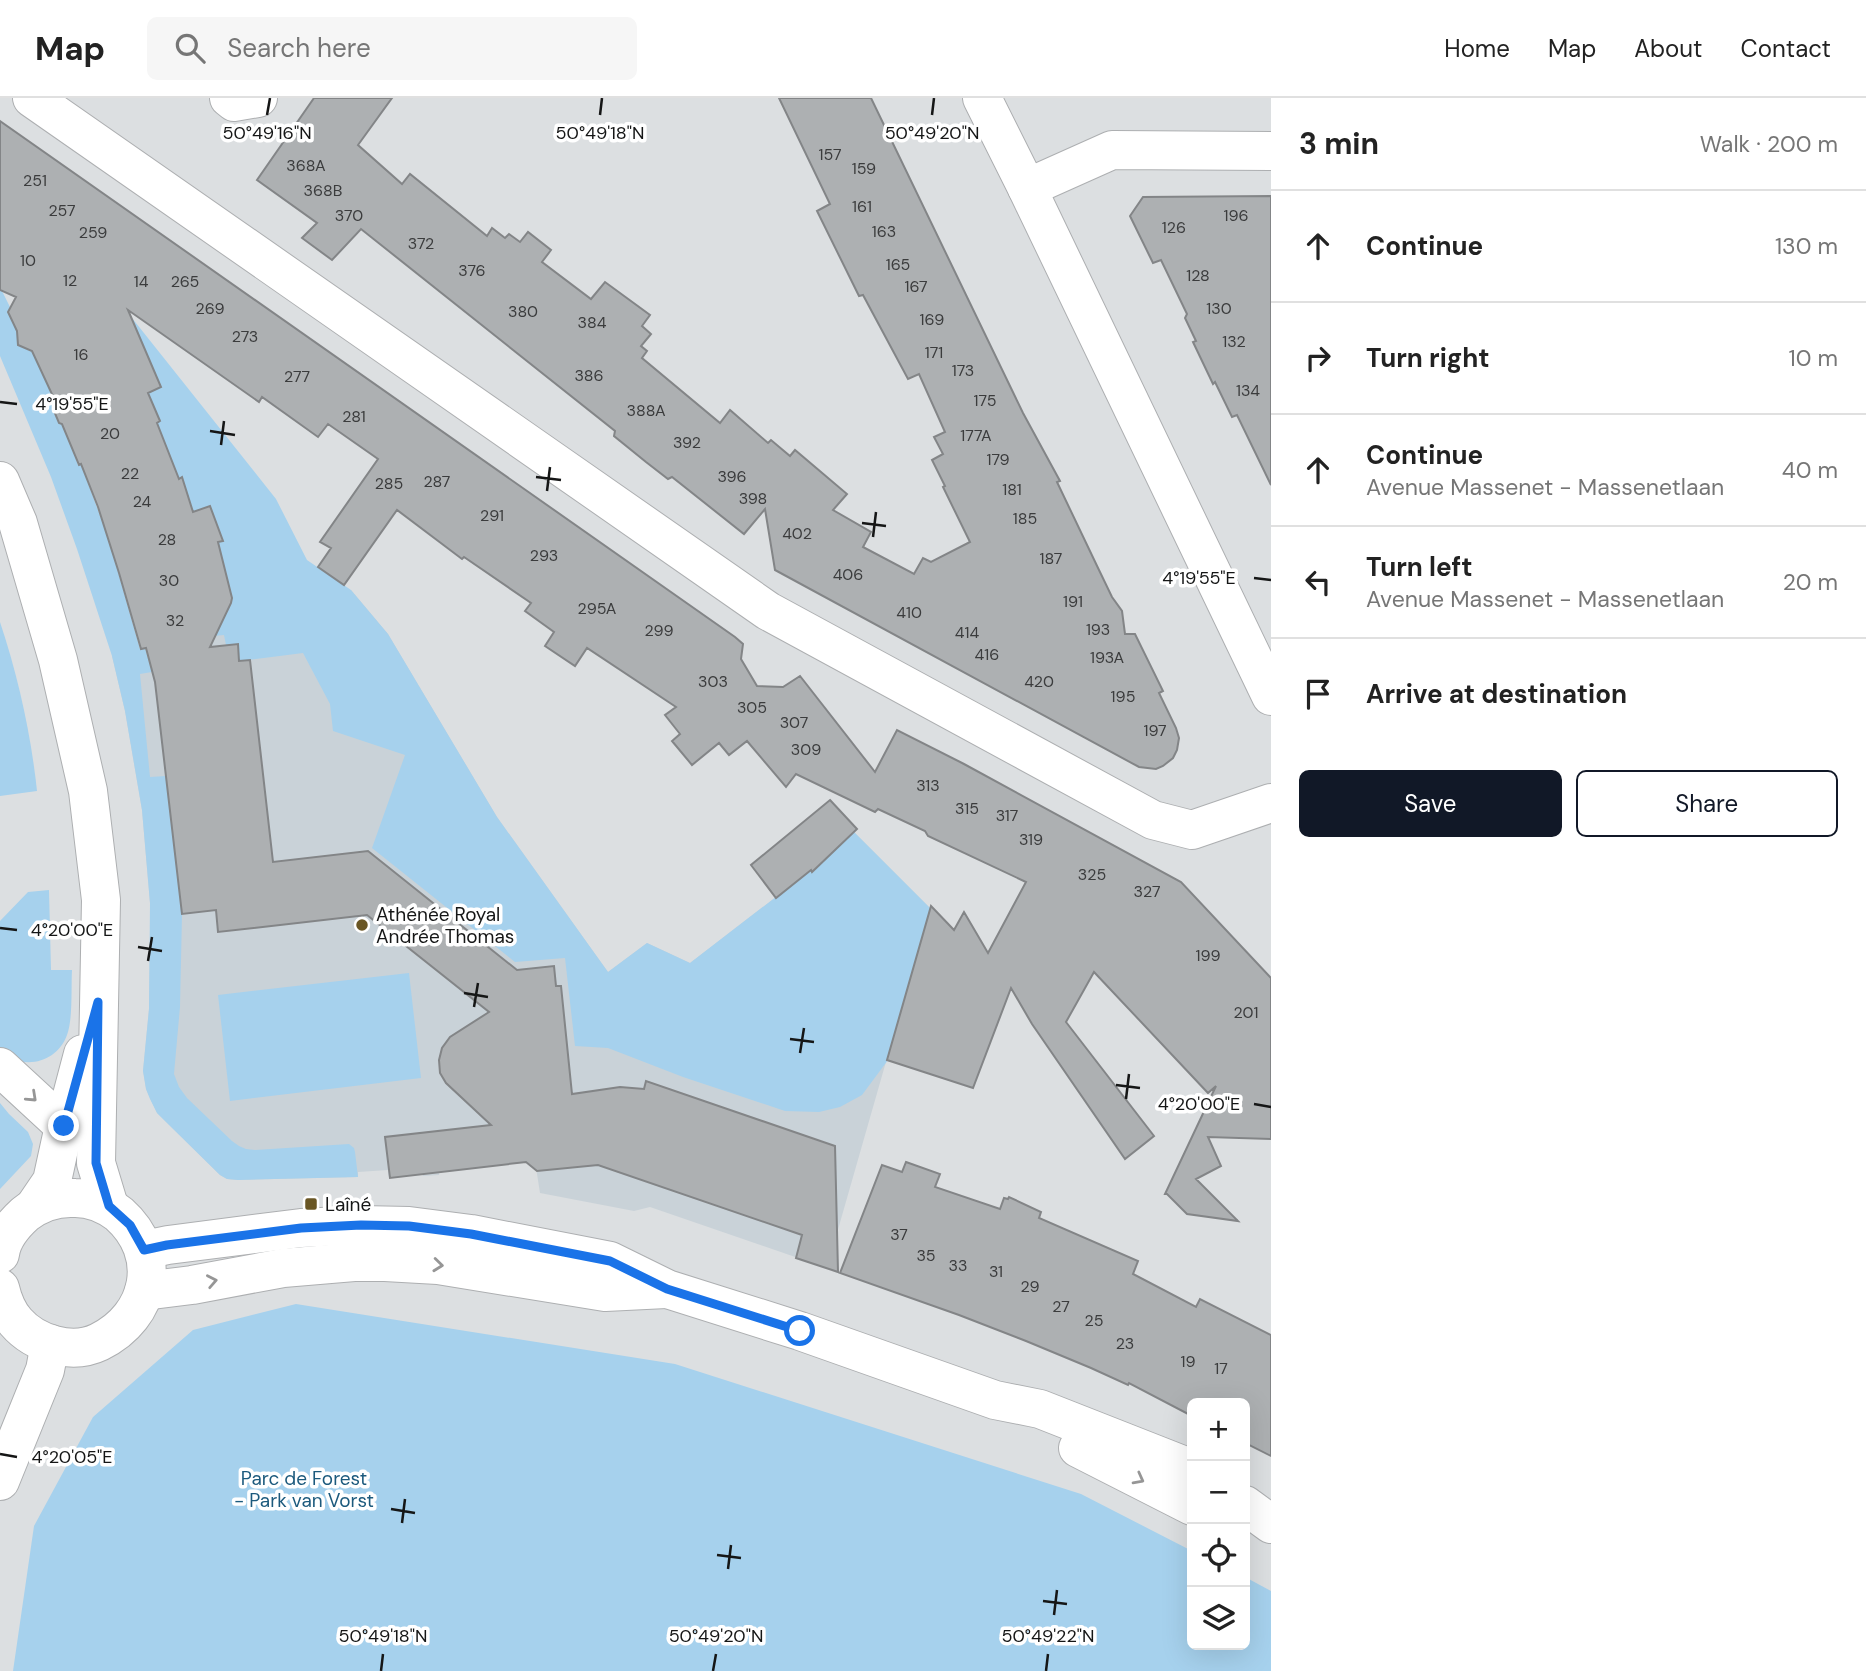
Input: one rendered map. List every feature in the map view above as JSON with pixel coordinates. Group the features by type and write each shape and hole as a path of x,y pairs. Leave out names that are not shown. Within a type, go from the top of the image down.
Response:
{"street":[{"path":"229,98 234,102 258,98"},
{"path":"982,98 1271,696"},
{"path":"51,103 768,611 1153,820 1192,830 1271,803"},
{"path":"1027,188 1112,150 1271,151"},
{"path":"0,481 18,523 58,660 88,791 101,900 96,1163 109,1206"},
{"path":"36,1206 52,1181 98,1002"},
{"path":"0,1067 64,1126"},
{"path":"0,1250 14,1223 36,1206 59,1197 85,1198 109,1206 130,1225 144,1250 147,1270 144,1291 135,1314 118,1331 96,1343 73,1347 50,1344 31,1335 15,1321 1,1298"},
{"path":"144,1250 301,1228 409,1226 471,1234 610,1261 667,1289 800,1331 995,1400 1040,1409 1187,1469"},
{"path":"144,1291 283,1268 375,1262 438,1265 606,1292 667,1289"},
{"path":"0,1481 45,1370 50,1344"},
{"path":"995,1400 1033,1428 1187,1503"},
{"path":"1250,1509 1271,1524"},
{"path":"1250,1530 1271,1538"}],"shaded area":[{"name":"Athénée Royal Andrée Thomas","path":"351,590 388,634 497,817 608,972 647,943 690,963 811,870 813,872 854,832 930,908 827,1268 650,1207 634,1211 540,1193 535,1161 439,1172 439,1175 389,1178 388,1170 358,1172 358,1177 227,1179 157,1113 146,1089 143,1071 149,1009 150,903 142,810 125,711 112,656"}],"green space":[{"path":"0,290 10,307 8,312 40,367 56,405 55,411 65,425 78,465 81,464 109,540 140,649 145,648 152,672 140,674 150,777 166,776 182,914 180,1007 174,1074 179,1087 187,1098 239,1146 255,1150 349,1144 354,1148 358,1177 227,1179 157,1113 150,1099 143,1071 149,1009 150,903 142,810 125,711 112,656 77,549 51,477 0,356"},
{"path":"128,313 276,499 307,560 351,590 388,634 497,817 608,972 647,943 690,963 811,870 813,872 854,832 930,908 888,1060 862,1095 840,1107 819,1112 785,1111 683,1077 608,1048 575,1046 565,958 515,962 372,848 405,755 333,731 330,704 303,653 239,661 238,644 226,645 224,635 201,637 201,632 220,627 215,610 207,546 223,540 210,506 193,512 182,478 179,478 162,436 150,426 160,421 154,408 133,399 161,387"},
{"path":"0,622 23,705 37,791 0,796"},
{"path":"49,890 51,970 72,970 69,1028 64,1042 48,1057 34,1062 19,1061 0,1051 0,921 28,892"},
{"path":"409,973 421,1078 230,1101 218,995"},
{"path":"0,1103 28,1132 33,1144 31,1156 0,1189"},
{"name":"Parc de Forest - Park van Vorst","path":"296,1304 675,1364 1081,1494 1187,1548 1187,1650 1250,1650 1250,1580 1271,1591 1271,1671 13,1671 34,1526 93,1417 193,1330"}],"building":[{"path":"314,98 392,98 358,145 402,184 410,174 487,236 492,228 505,238 509,234 520,242 528,232 551,250 542,262 591,299 605,282 650,315 642,326 651,334 641,346 647,351 642,358 720,423 730,410 768,443 771,440 790,456 795,450 847,494 833,510 871,532 863,547 914,574 923,558 931,562 970,542 932,460 943,454 934,437 945,432 919,374 908,379 863,295 859,296 817,211 830,204 779,98 871,98 1023,413 1060,481 1057,482 1112,597 1122,611 1125,634 1135,634 1163,691 1159,693 1179,738 1173,758 1156,769 1139,767 775,570 765,509 744,534 672,477 668,479 646,462 614,436 615,431 361,229 332,260 302,238 317,223 257,180"},
{"path":"0,121 735,637 743,644 741,659 757,686 783,687 800,676 875,772 897,730 1181,882 1271,978 1271,1139 1208,1137 1221,1166 1196,1179 1238,1221 1187,1214 1165,1194 1216,1086 1208,1093 1094,972 1066,1022 1154,1136 1125,1159 1032,1024 1011,988 973,1088 887,1060 931,906 954,930 964,912 988,953 1026,882 928,836 925,831 878,809 875,812 796,774 786,787 747,741 729,755 719,743 692,765 672,741 680,734 665,715 676,707 587,648 575,666 545,646 554,632 525,611 531,603 464,557 462,559 397,510 344,585 318,567 331,548 320,542 378,459 328,424 318,437 262,397 259,402 128,310 161,387 148,393 179,479 182,477 193,512 210,506 223,541 218,542 232,598 210,647 238,644 239,661 250,660 273,862 368,851 517,970 554,966 556,986 561,986 572,1094 620,1087 644,1089 646,1081 835,1146 838,1272 796,1258 802,1235 598,1165 537,1171 526,1162 390,1178 385,1137 491,1125 446,1083 440,1073 439,1060 442,1048 450,1037 489,1012 367,915 218,932 216,910 182,914 155,682 146,648 141,649 98,507 81,464 79,465 54,411 57,405 32,351 18,345 17,331 8,312 16,297 0,290"},
{"path":"1271,196 1271,485 1237,415 1232,417 1215,382 1213,384 1193,342 1196,341 1185,318 1187,314 1161,260 1153,263 1130,216 1143,197"},
{"path":"830,800 857,829 812,872 811,870 776,898 751,865"},
{"path":"906,1162 940,1174 935,1187 1000,1209 1004,1198 1009,1197 1041,1212 1039,1218 1138,1261 1133,1274 1196,1307 1200,1299 1271,1335 1271,1456 1250,1446 1250,1398 1187,1398 1187,1413 1129,1383 1128,1385 1026,1341 840,1273 882,1165 902,1172"}],"place":[{"name":"Athénée Royal Andrée Thomas","path":"362,925"},
{"name":"Laîné","path":"311,1204"}],"route":[{"path":"64,1126 98,1002 96,1163 109,1206 130,1225 144,1250 301,1228 409,1226 471,1234 610,1261 667,1289 800,1331"}]}
